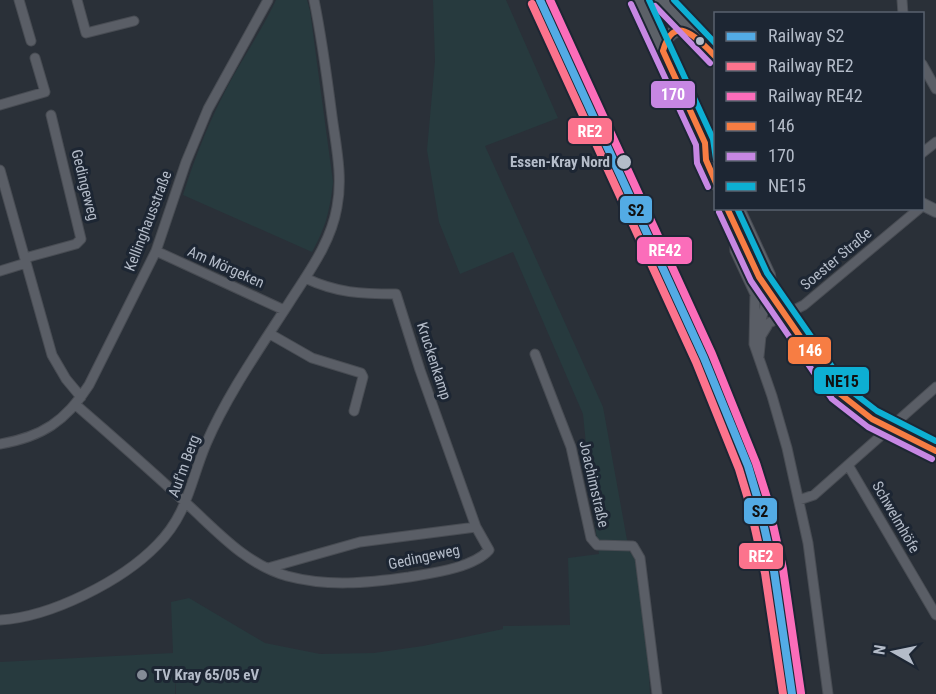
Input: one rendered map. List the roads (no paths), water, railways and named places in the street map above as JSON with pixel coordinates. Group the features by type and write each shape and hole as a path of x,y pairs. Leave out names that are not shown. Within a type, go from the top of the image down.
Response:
{"main road":[{"path":"639,0 710,141 706,160 714,179"},
{"path":"655,0 663,51"},
{"path":"655,0 714,55"},
{"path":"663,51 666,39 672,32 681,30 694,35"},
{"path":"728,210 759,277 838,393 873,421 936,451"},
{"path":"739,210 769,275 769,291"}],"street":[{"path":"19,0 31,41"},
{"path":"77,0 86,33 134,21"},
{"name":"Kellinghausstraße","path":"0,444 34,435 56,423 79,401 89,385 156,252 186,162 208,109 268,0"},
{"name":"Auf'm Berg","path":"0,620 44,611 83,596 114,578 157,546 179,518 187,503 197,468 217,422 328,238 337,208 339,182 322,38 314,0"},
{"path":"0,105 45,92 35,58"},
{"path":"924,68 936,89"},
{"name":"Gedingeweg","path":"26,261 76,244 81,240 51,115"},
{"path":"924,151 936,142"},
{"name":"Gedingeweg","path":"0,170 2,188 26,261 52,355 79,401 222,537 242,553 268,568 286,575 311,581 348,585 430,573 473,562 489,550 476,527 360,542 268,568"},
{"name":"Soester Straße","path":"759,359 761,336 764,328 773,319 804,305 917,210"},
{"name":"Soester Straße","path":"734,223 735,251 755,294 754,344 787,448 799,500"},
{"name":"Am Mörgeken","path":"156,252 284,310"},
{"path":"0,271 26,261"},
{"name":"Kruckenkamp","path":"305,278 337,291 396,294 420,370 476,527"},
{"name":"Soester Straße","path":"759,359 758,328 769,291"},
{"path":"270,334 312,358 360,373 363,382 354,411"},
{"name":"Joachimstraße","path":"535,354 571,447 591,538 597,545 633,546 640,558 657,694"},
{"path":"828,694 814,582 799,500 814,495 936,387"},
{"name":"Schwelmhöfe","path":"848,465 936,615"}],"rail line":[{"name":"S2","path":"540,0 704,358 748,466 774,571 792,694"},
{"name":"RE42","path":"550,0 712,354 756,463 767,498 783,569 801,693"},
{"name":"RE2","path":"532,4 696,362 739,469 765,573 783,694"}],"place":[{"name":"Essen-Kray Nord","path":"624,162"},
{"name":"TV Kray 65/05 eV","path":"142,675"}]}
